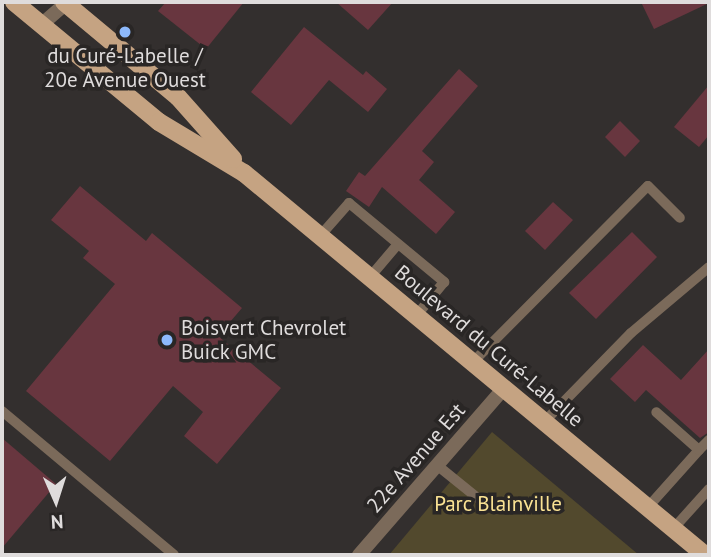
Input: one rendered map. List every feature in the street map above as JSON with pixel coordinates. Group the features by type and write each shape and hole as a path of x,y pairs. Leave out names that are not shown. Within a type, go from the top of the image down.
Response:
{"main road":[{"name":"Boulevard du Curé-Labelle","path":"14,2 159,122 244,173 705,555"},
{"name":"Boulevard du Curé-Labelle","path":"65,2 178,96 244,173"}],"street":[{"path":"41,25 65,2"},
{"name":"22e Avenue Est","path":"359,555 504,388"}],"lane":[{"path":"473,362 648,186 680,218"},
{"path":"320,236 349,203 444,282 416,316"},
{"path":"370,277 398,244"},
{"path":"545,421 631,333 709,267"},
{"path":"2,411 174,555"},
{"path":"656,412 699,450"},
{"path":"648,507 709,440"},
{"path":"438,466 480,500"},
{"path":"673,529 709,489"}],"green space":[{"name":"Parc Blainville","path":"492,432 639,555 389,555"}],"building":[{"path":"166,2 244,2 206,49 158,11"},
{"path":"336,2 393,2 368,30"},
{"path":"641,2 709,2 709,3 654,29"},
{"path":"304,27 363,75 366,71 387,89 368,112 329,80 291,125 251,92"},
{"path":"459,69 478,86 422,151 434,162 419,180 455,212 436,234 382,187 369,207 346,191 359,172 365,176"},
{"path":"709,85 709,135 699,147 674,127"},
{"path":"620,121 640,141 625,157 605,137"},
{"path":"80,186 146,241 152,233 242,308 218,336 281,388 217,464 184,436 203,412 173,386 110,461 26,391 115,284 83,258 89,251 51,220"},
{"path":"553,202 573,220 545,250 525,231"},
{"path":"632,232 657,257 596,319 569,293"},
{"path":"643,345 681,380 709,349 709,432 700,438 646,390 635,402 610,379"},
{"path":"2,438 56,484 2,548"}],"place":[{"name":"du Curé-Labelle / 20e Avenue Ouest","path":"125,32"},
{"name":"Boisvert Chevrolet Buick GMC","path":"167,340"}]}
